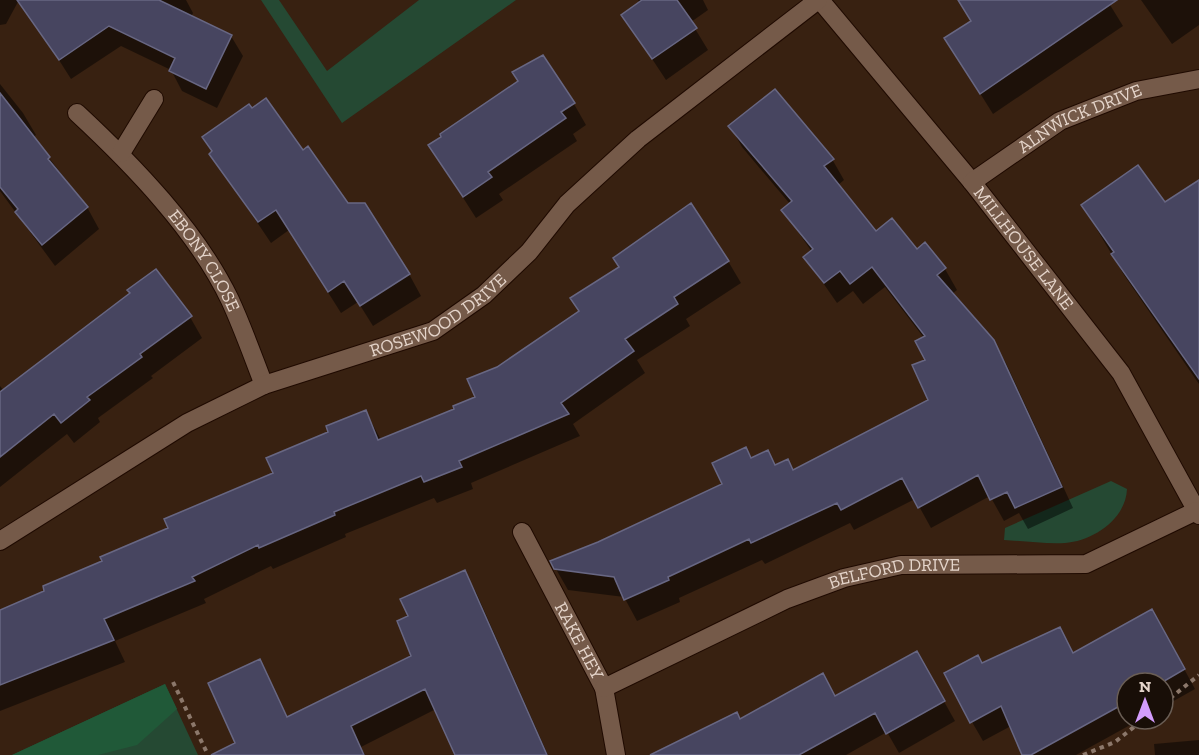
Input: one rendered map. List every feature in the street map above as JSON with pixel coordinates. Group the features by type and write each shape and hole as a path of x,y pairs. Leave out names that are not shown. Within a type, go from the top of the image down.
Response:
{"street":[{"name":"MILLHOUSE LANE","path":"819,0 972,182 1121,374 1198,513"},
{"name":"ROSEWOOD DRIVE","path":"0,541 187,423 264,385 433,331 484,295 529,252 567,204 638,139 819,0"},
{"name":"ALNWICK DRIVE","path":"972,182 1060,121 1136,92 1199,79"},
{"path":"120,153 154,99"},
{"name":"EBONY CLOSE","path":"77,113 120,153 200,250 229,299 264,385"},
{"name":"BELFORD DRIVE","path":"604,688 787,599 844,578 901,565 1086,564 1198,513"},
{"name":"RAKE HEY","path":"522,532 604,688 616,755"}],"path":[{"path":"1175,694 1199,675"},
{"path":"173,682 208,755"},
{"path":"1083,755 1115,742 1129,731"}],"green space":[{"path":"261,0 279,0 327,71 419,0 516,0 342,123"},
{"path":"1111,481 1127,489 1125,500 1114,519 1097,533 1065,543 1004,540 1005,528"},
{"path":"165,684 198,755 12,755"},
{"path":"165,684 177,709 137,745 98,755 12,755"}],"building":[{"path":"17,0 159,0 232,35 206,89 169,71 175,58 109,26 59,60"},
{"path":"642,0 677,0 697,28 652,59 621,15"},
{"path":"958,0 1117,0 980,94 944,38 971,21"},
{"path":"543,55 575,103 561,112 566,118 488,172 492,177 463,197 428,145 441,137 440,134 518,81 512,72"},
{"path":"775,89 834,159 824,166 876,231 892,218 917,249 925,242 946,268 937,275 994,340 1062,487 1015,508 1007,492 990,500 978,475 918,508 902,478 841,510 837,503 751,543 749,539 624,600 614,577 554,569 550,561 598,542 722,484 712,463 746,447 751,458 768,450 775,465 788,459 793,470 928,400 912,365 925,360 915,341 925,336 872,267 850,284 840,271 824,283 803,257 813,249 781,210 792,201 728,126"},
{"path":"0,93 50,157 48,159 88,207 42,245 15,212 18,209 0,187"},
{"path":"266,98 303,150 308,146 348,203 365,203 410,274 360,306 344,281 328,292 276,210 258,222 209,154 212,151 202,137 249,104 252,108"},
{"path":"1138,165 1165,202 1199,180 1199,379 1111,254 1114,252 1081,205"},
{"path":"691,203 729,261 674,297 678,304 625,339 634,351 561,403 569,414 459,461 462,467 424,482 421,476 334,512 335,515 259,548 258,545 192,577 195,581 104,619 114,640 0,685 0,610 44,591 43,586 102,561 100,557 168,528 164,519 273,473 266,458 328,432 326,426 366,410 378,440 454,409 453,406 475,397 467,379 497,367 579,311 570,298 619,267 613,258"},
{"path":"156,269 192,316 140,354 142,357 87,397 90,400 61,423 54,414 0,457 0,392 130,293 127,290"},
{"path":"465,570 547,755 455,755 425,689 351,726 364,755 211,755 235,743 208,683 260,659 287,717 411,656 397,621 408,616 400,599"},
{"path":"1152,609 1185,669 1175,675 1175,671 1115,671 1115,709 1031,755 1022,755 1001,706 970,723 944,673 978,655 982,663 1060,627 1073,653"},
{"path":"917,651 945,701 886,734 875,713 799,755 650,755 737,712 740,719 823,673 835,696"}]}
